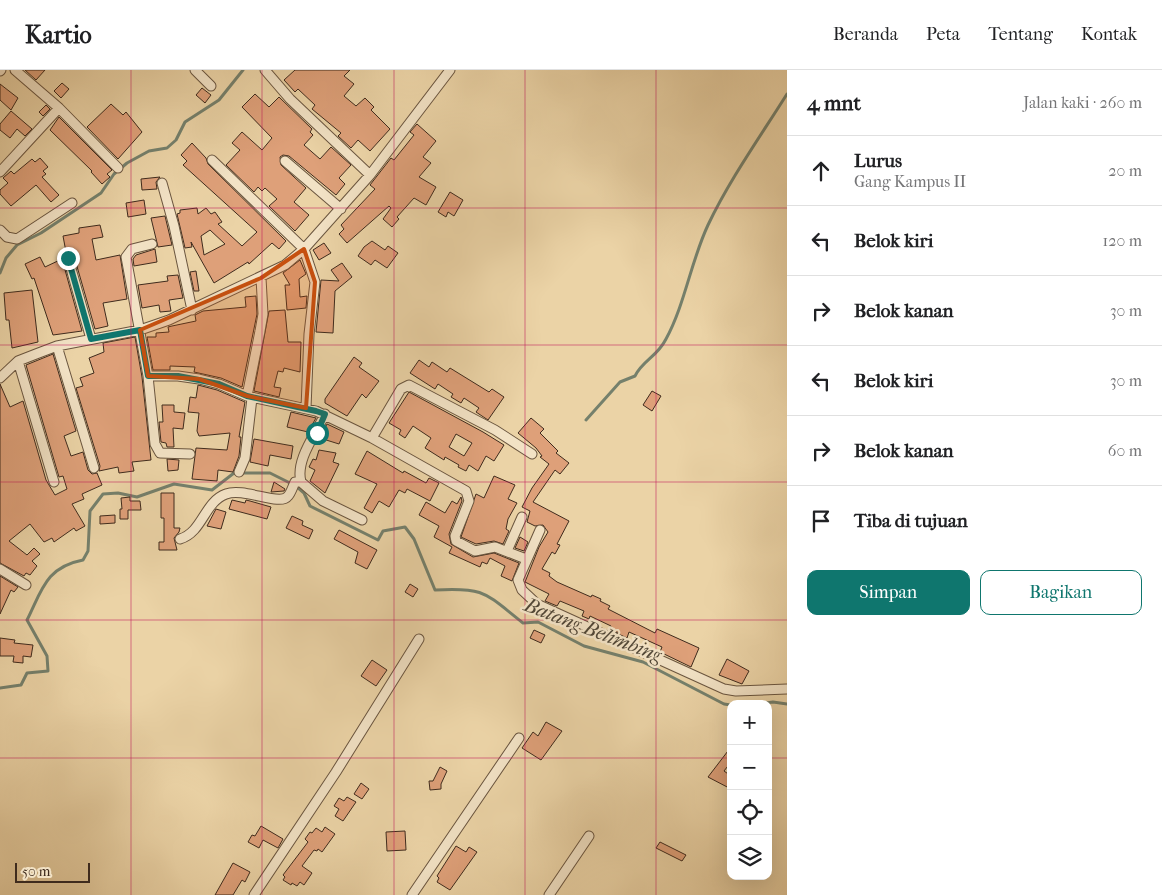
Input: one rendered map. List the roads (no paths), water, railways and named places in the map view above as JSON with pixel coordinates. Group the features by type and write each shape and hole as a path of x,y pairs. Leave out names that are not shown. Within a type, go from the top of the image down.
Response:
{"street":[{"path":"16,70 59,108 118,168"},
{"path":"195,70 211,86"},
{"path":"265,70 290,99 370,174"},
{"path":"0,378 18,362 56,346 140,330 192,310 286,265 304,249 341,209 450,70"},
{"path":"0,172 59,108"},
{"path":"212,160 304,249 315,282 308,334 306,408"},
{"path":"285,161 341,209"},
{"path":"162,183 174,226 192,310"},
{"path":"0,230 7,237 17,239 72,203"},
{"path":"152,244 132,249 127,254 148,376 157,451 190,454"},
{"path":"68,258 91,339"},
{"path":"239,472 245,458 249,397 262,323 261,278"},
{"path":"56,346 94,468"},
{"path":"18,362 54,482"},
{"path":"148,376 178,376 219,384 249,397 306,408 325,414 466,491 469,501 455,536 456,541 475,551 495,547 526,559"},
{"path":"372,438 401,389 409,386 495,430 532,454"},
{"path":"180,538 194,529 212,502 225,494 236,491 253,493 282,501 288,496 298,482 301,465 325,414"},
{"path":"298,482 323,501 362,520"},
{"path":"507,551 522,517"},
{"path":"540,530 519,576 519,584 524,593 537,604 724,689 736,691 787,688"},
{"path":"0,569 26,585"},
{"path":"254,895 336,772 419,639"},
{"path":"412,895 519,738"},
{"path":"549,895 588,836"}],"waterway":[{"path":"0,273 6,258 17,245 41,233 101,193 114,174 127,163 149,151 167,148 176,140 185,122 219,100 243,70"},
{"path":"586,420 620,382 635,376 666,339 673,326 708,225 736,175 787,94"},
{"name":"Batang Belimbing","path":"0,688 21,685 27,673 48,671 47,656 27,620 47,581 53,574 71,563 83,560 88,551 90,511 103,494 118,493 137,497 174,484 212,490 234,473 270,473 296,486 304,493 310,506 378,540 383,531 405,527 414,539 435,590 452,589 475,591 484,594 523,623 538,622 584,646 643,662 727,704"},
{"name":"Batang Belimbing","path":"772,702 787,704"}]}
